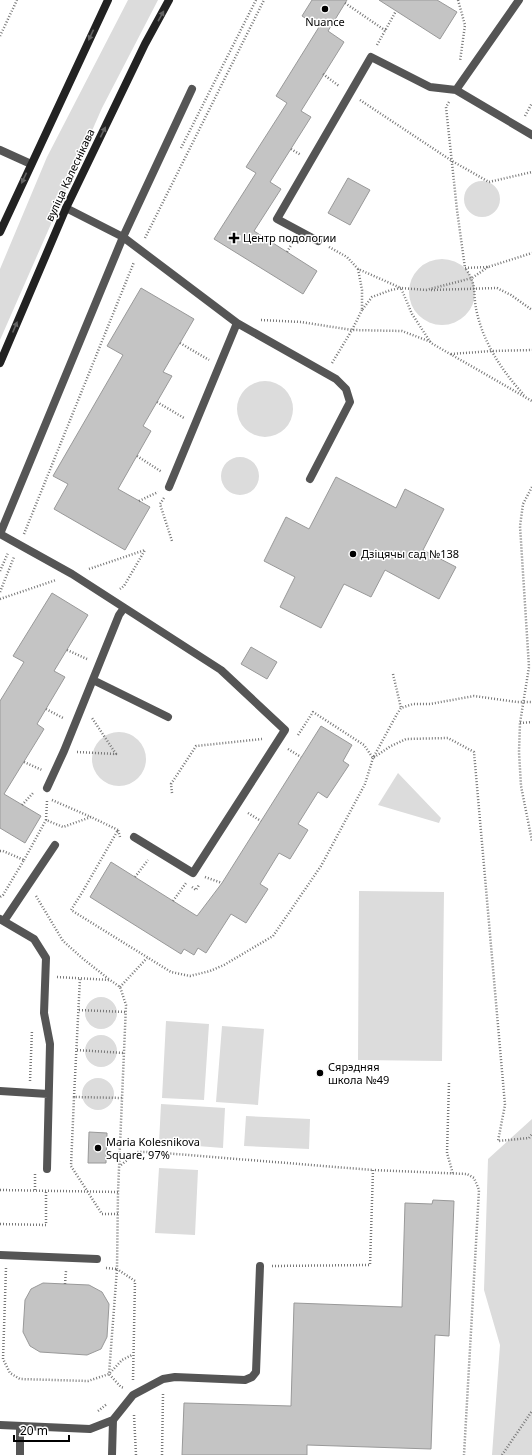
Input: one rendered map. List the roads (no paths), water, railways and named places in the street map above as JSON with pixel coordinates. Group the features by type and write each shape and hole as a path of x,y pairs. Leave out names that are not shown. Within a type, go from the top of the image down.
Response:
{"main road":[{"path":"0,232 108,0"},
{"name":"вуліца Калеснікава","path":"0,363 66,208 145,44 169,0"}],"lane":[{"path":"456,90 519,0"},
{"path":"318,241 277,219 349,92 371,57 430,87 456,90 532,136"},
{"path":"134,837 194,873 285,730 221,670 72,574 0,534 123,237 192,89"},
{"path":"0,150 31,164"},
{"path":"66,208 123,237 237,323 326,373 346,389 350,402 310,479"},
{"path":"169,487 237,323"},
{"path":"47,788 64,751 119,615 124,608"},
{"path":"93,680 168,717"},
{"path":"47,1169 50,1044 44,1013 46,958 34,939 2,920 54,845"},
{"path":"0,1091 48,1094"},
{"path":"0,1255 97,1259"},
{"path":"0,1425 90,1429 113,1420 133,1395 163,1379 175,1377 245,1380 252,1377 256,1372 260,1266"},
{"path":"112,1455 113,1420"},
{"path":"20,1426 20,1455"}],"place":[{"name":"Nuance","path":"325,9"},
{"name":"Центр подологии","path":"234,238"},
{"name":"Дзіцячы сад №138","path":"353,554"},
{"name":"Сярэдняя школа №49","path":"320,1073"},
{"name":"Maria Kolesnikova Square, 97%","path":"98,1148"}]}
